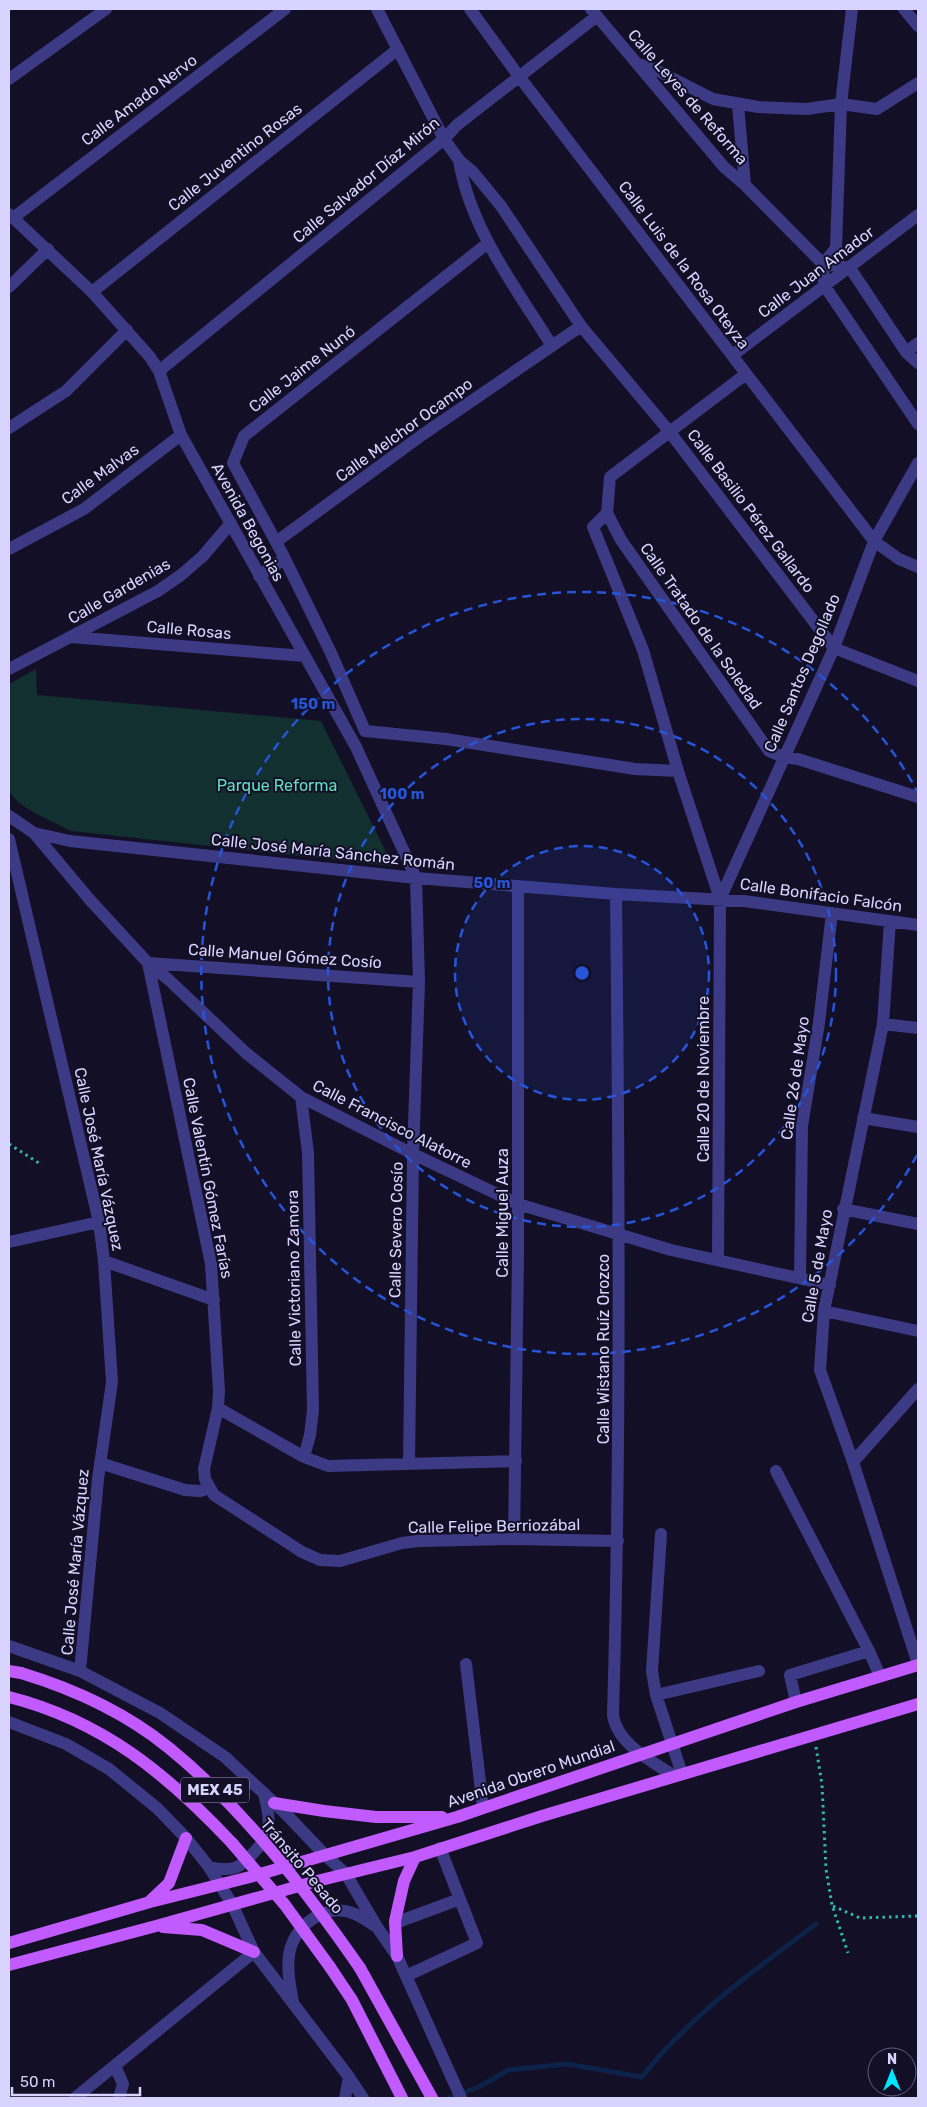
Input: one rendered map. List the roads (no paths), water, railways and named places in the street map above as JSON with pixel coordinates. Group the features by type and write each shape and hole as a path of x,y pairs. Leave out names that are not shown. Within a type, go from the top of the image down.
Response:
{"main road":[{"name":"Avenida Obrero Mundial","path":"9,1943 150,1902 250,1877 457,1817 796,1702 918,1665"},
{"name":"Tránsito Pesado","path":"15,1672 79,1693 133,1723 168,1748 209,1783 254,1832 325,1918 360,1968 432,2098"},
{"name":"MEX 45","path":"9,1698 58,1713 121,1745 168,1780 232,1843 285,1905 330,1967 352,2000 402,2098"},
{"path":"9,1965 414,1857 678,1775 918,1704"},
{"path":"274,1803 376,1817 457,1817"},
{"path":"150,1902 170,1883 186,1838"},
{"path":"397,1956 396,1923 404,1881 414,1857"},
{"path":"156,1926 202,1930 254,1952"}],"street":[{"path":"9,79 106,9"},
{"name":"Calle Amado Nervo","path":"11,216 285,9"},
{"name":"Calle Basilio Pérez Gallardo","path":"377,9 444,139 459,160 473,172 501,206 582,326 669,431 834,648"},
{"name":"Calle Luis de la Rosa Oteyza","path":"470,9 518,76 874,540 899,559 918,566"},
{"path":"852,9 841,104 836,248 823,264 824,285 918,420"},
{"path":"904,9 918,26"},
{"name":"Calle Salvador Díaz Mirón","path":"159,371 444,139 457,125 594,13"},
{"name":"Calle Leyes de Reforma","path":"594,13 724,168 745,186 823,264"},
{"name":"Calle Juventino Rosas","path":"92,292 398,49"},
{"path":"636,64 660,72 713,99 738,105 807,109 841,104 877,109 918,83"},
{"path":"738,105 745,186"},
{"name":"Calle Basilio Pérez Gallardo","path":"459,160 462,181 488,243 552,346"},
{"name":"Calle Juan Amador","path":"733,355 918,215"},
{"name":"Avenida Begonias","path":"11,216 92,292 150,356 159,371 181,435 356,747 416,878"},
{"name":"Calle Jaime Nunó","path":"365,731 345,681 276,542 233,463 244,436 488,243"},
{"path":"9,287 48,249"},
{"path":"823,264 850,268 906,352 918,363"},
{"path":"552,346 582,326"},
{"path":"9,428 66,391 127,330"},
{"path":"906,352 918,343"},
{"name":"Calle Melchor Ocampo","path":"276,542 422,435 552,346"},
{"path":"720,899 678,771 643,650 594,527 607,513 610,477 746,374"},
{"name":"Calle Malvas","path":"9,549 84,509 181,435"},
{"name":"Calle Santos Degollado","path":"720,899 834,648 874,540 918,463"},
{"name":"Calle Tratado de la Soledad","path":"607,513 621,540 769,751 918,797"},
{"name":"Calle Gardenias","path":"9,669 158,591 181,575 215,544 231,523"},
{"path":"259,576 284,559"},
{"name":"Calle Rosas","path":"71,637 304,656"},
{"path":"834,648 918,681"},
{"path":"356,747 365,731 446,739 635,769 678,771"},
{"name":"Calle José María Sánchez Román","path":"9,816 34,833 70,841 416,878 616,894 720,899"},
{"name":"Calle Francisco Alatorre","path":"34,833 90,900 148,963 169,980 246,1053 301,1097 413,1154 518,1204 671,1250 830,1285"},
{"name":"Calle José María Vázquez","path":"9,839 98,1222 104,1261 112,1382 100,1463 80,1671"},
{"name":"Calle Severo Cosío","path":"409,1463 413,1154 420,982 416,878"},
{"name":"Calle Miguel Auza","path":"514,1539 518,1204 518,886"},
{"name":"Calle Wistano Ruíz Orozco","path":"616,894 620,1234 618,1541 613,1715 618,1732 641,1754 678,1775"},
{"name":"Calle Bonifacio Falcón","path":"720,899 918,925"},
{"name":"Calle 20 de Noviembre","path":"718,1260 720,899"},
{"name":"Calle 26 de Mayo","path":"800,1278 802,1126 819,1023 832,913"},
{"name":"Calle 5 de Mayo","path":"890,921 883,1024 862,1118 824,1311 820,1370 914,1634 918,1665"},
{"name":"Calle Manuel Gómez Cosío","path":"148,963 420,982"},
{"name":"Calle Valentín Gómez Farías","path":"148,963 211,1264 219,1391 218,1408 204,1469 205,1479 209,1488"},
{"path":"883,1024 918,1028"},
{"name":"Calle Victoriano Zamora","path":"301,1097 308,1153 313,1410 310,1435 304,1457"},
{"path":"862,1118 918,1127"},
{"path":"844,1209 918,1224"},
{"path":"9,1242 98,1222"},
{"path":"104,1261 214,1300"},
{"path":"824,1311 918,1331"},
{"path":"853,1462 918,1389"},
{"path":"218,1408 304,1457 328,1466 516,1461"},
{"path":"100,1463 185,1490 200,1491 209,1488"},
{"path":"776,1471 869,1651 880,1676"},
{"name":"Calle Felipe Berriozábal","path":"209,1488 214,1495 302,1552 320,1560 340,1561 410,1541 514,1539 618,1541"},
{"path":"660,1534 652,1672 656,1695 678,1775"},
{"path":"9,1646 80,1671 160,1713 224,1757 264,1793 346,1874 377,1928 397,1956 461,2098"},
{"path":"796,1702 790,1675 869,1651"},
{"path":"466,1664 483,1807"},
{"path":"656,1695 759,1671"},
{"path":"9,1722 66,1744 109,1769 158,1808 186,1838 209,1867 232,1904 254,1952 363,2098"},
{"path":"209,1867 221,1869 237,1868 247,1860 267,1837 269,1818 264,1793"},
{"path":"406,1976 477,1943 440,1848"},
{"path":"396,1923 460,1899"},
{"path":"293,2005 288,1969 289,1954 292,1942 305,1924 324,1913 342,1911 355,1914 377,1928"},
{"path":"75,2098 254,1952"},
{"path":"116,2066 123,2084 119,2098"},
{"path":"345,2098 349,2077"}],"waterway":[{"path":"450,2098 481,2086 508,2070 567,2064 642,2077 702,2014 746,1977 816,1924"}],"park label":[{"name":"Parque Reforma","path":"277,785"}]}
